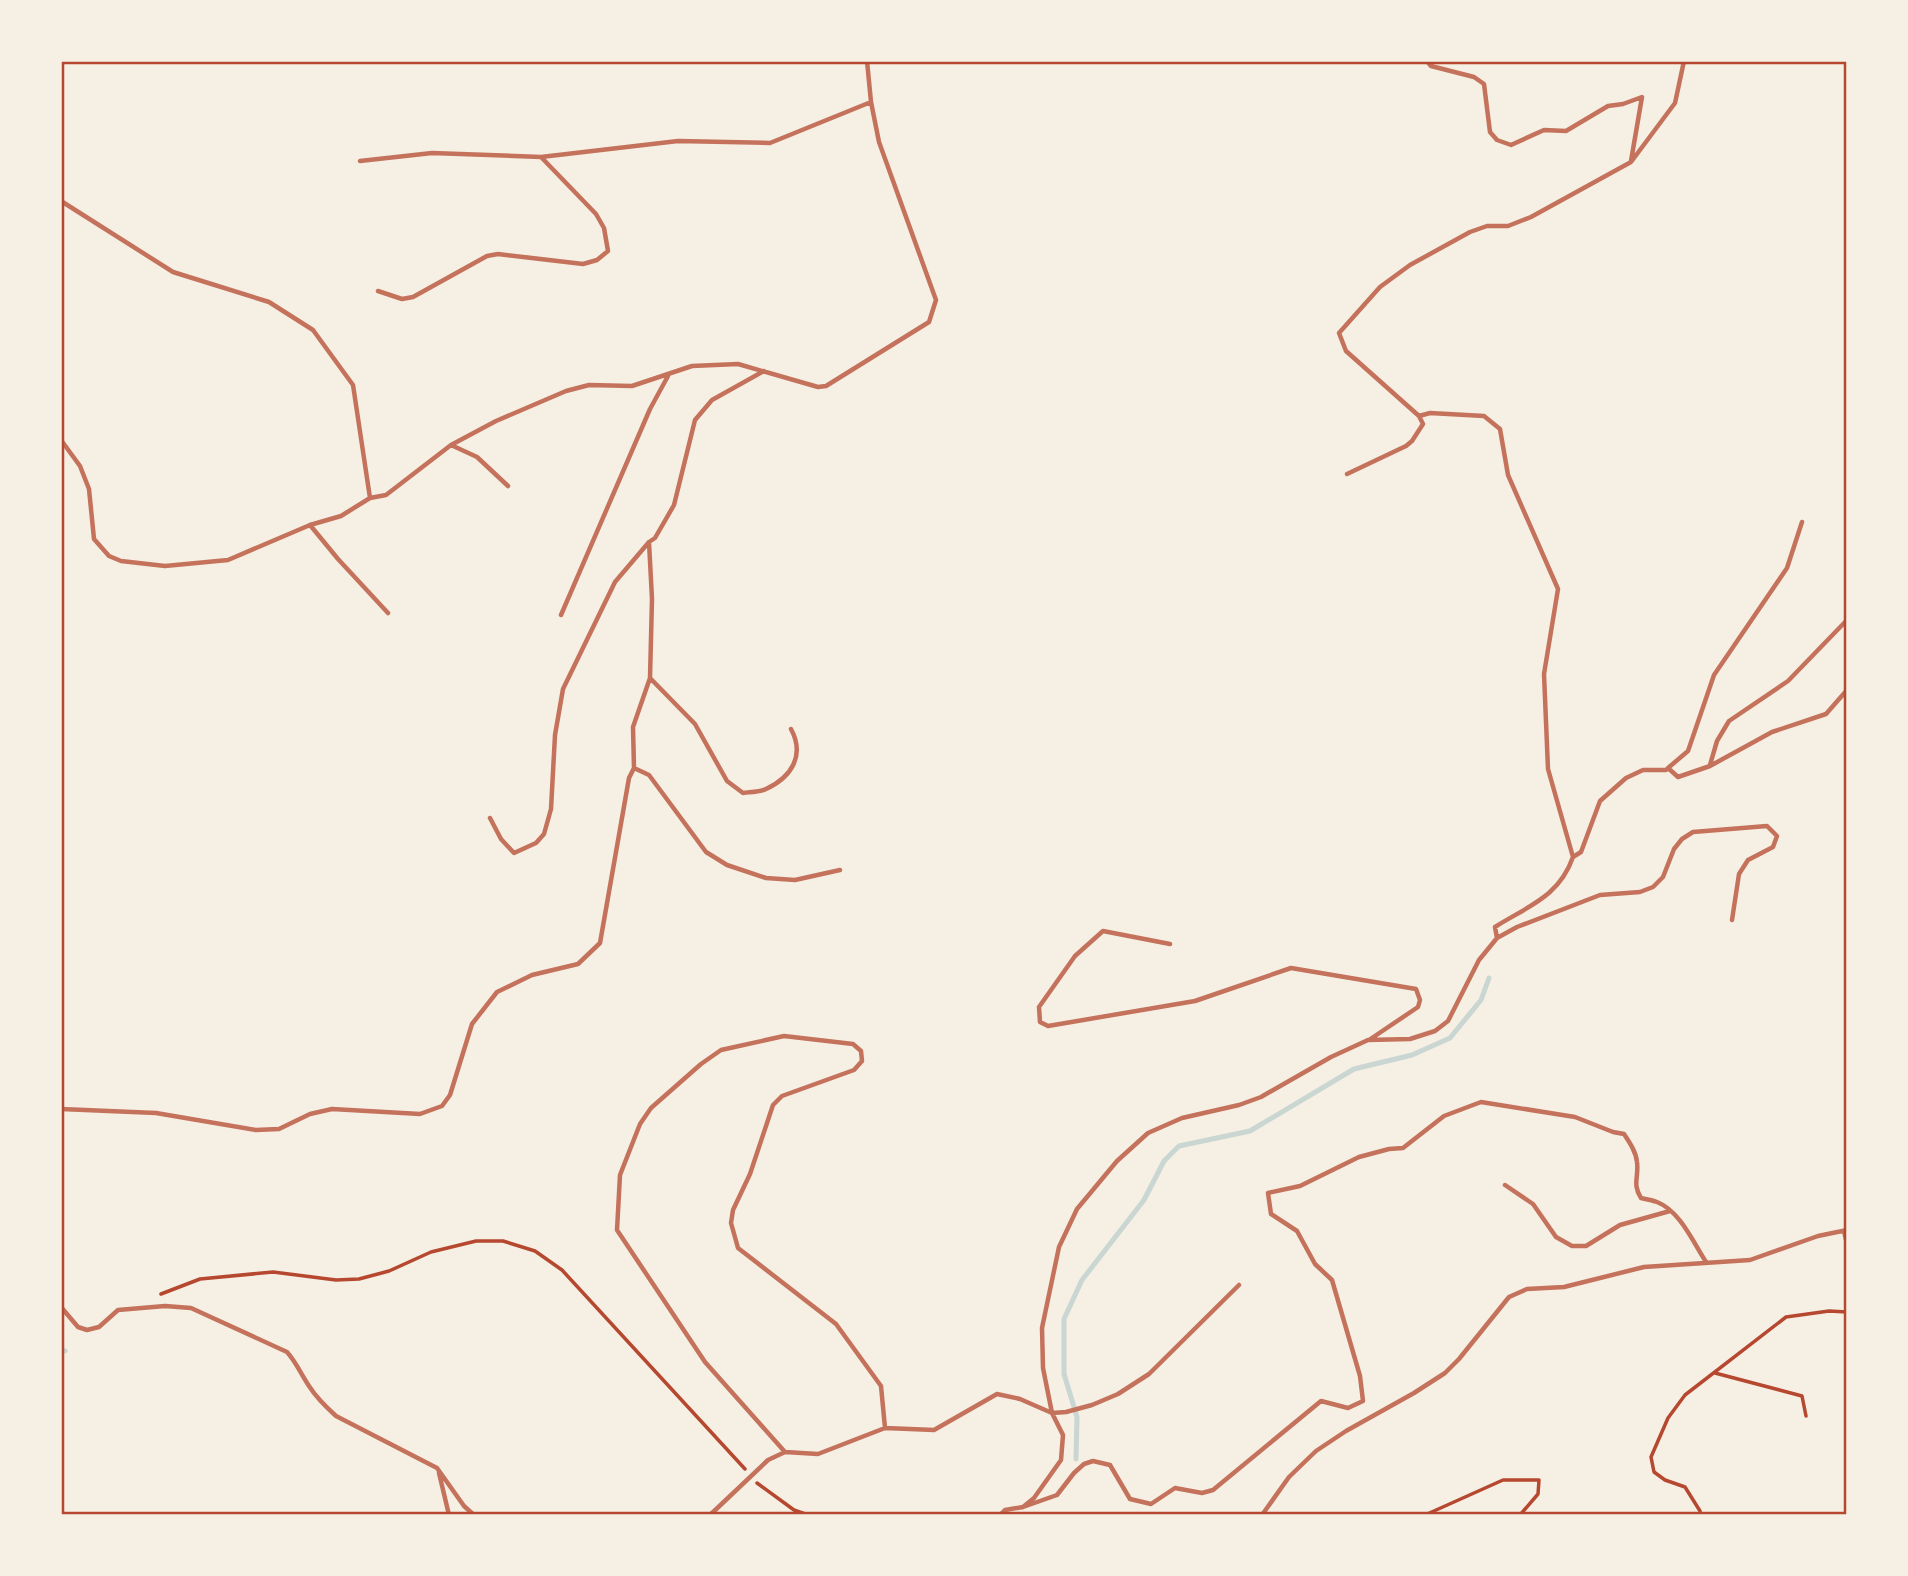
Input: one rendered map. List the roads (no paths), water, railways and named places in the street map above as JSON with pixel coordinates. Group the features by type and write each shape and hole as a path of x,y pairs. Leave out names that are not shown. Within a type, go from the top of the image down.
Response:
{"lane":[{"path":"61,440 80,466 89,489 94,539 109,556 121,561 165,566 228,560 310,524 341,516 370,498 386,495 451,445 496,421 566,391 589,385 632,386 692,366 738,364 818,387 826,386 929,322 936,300 880,142 871,102 867,61"},
{"path":"1427,61 1431,66 1474,77 1484,83 1490,132 1497,140 1511,145 1544,130 1566,131 1608,106 1642,97 1631,162"},
{"path":"1347,474 1406,446 1423,424 1419,416 1346,351 1339,333 1380,287 1410,265 1470,232 1487,226 1508,226 1531,217 1631,162 1675,103 1684,61"},
{"path":"360,161 432,153 541,157 678,141 770,143 871,102"},
{"path":"378,291 402,299 413,297 486,256 498,254 583,264 597,260 608,251 604,228 596,214 541,157"},
{"path":"61,201 173,272 269,302 313,330 353,385 370,498"},
{"path":"490,818 501,839 514,853 536,844 544,834 551,809 555,735 563,689 615,582 655,538 674,505 695,420 712,400 765,371"},
{"path":"561,615 650,409 668,374"},
{"path":"1419,416 1430,413 1483,416 1500,429 1508,475 1558,589 1544,674 1548,769 1573,857 1568,872 1545,898 1495,927 1497,937"},
{"path":"451,445 477,457 508,486"},
{"path":"1573,857 1581,852 1600,801 1626,778 1643,770 1666,770 1688,751 1714,675 1787,568 1802,522"},
{"path":"310,524 388,613"},
{"path":"61,1109 156,1113 256,1130 279,1129 310,1114 332,1109 420,1114 442,1106 450,1096 472,1024 497,992 532,975 578,964 600,943 629,778 634,768 633,727 650,678 652,599 649,542"},
{"path":"1710,766 1717,741 1729,721 1788,681 1847,620"},
{"path":"650,678 695,724 727,781 743,793 765,789 789,772 797,753 798,741 791,729"},
{"path":"1668,768 1678,777 1710,766 1772,732 1826,714 1847,690"},
{"path":"634,768 649,775 706,852 727,865 766,878 795,880 840,870"},
{"path":"1368,1040 1410,1039 1435,1031 1448,1021 1479,960 1497,937 1600,895 1640,892 1653,887 1663,877 1674,849 1692,832 1767,826 1777,836 1773,847 1748,860 1740,874 1732,920"},
{"path":"1023,1507 1034,1498 1061,1460 1063,1435 1052,1413 1043,1368 1042,1328 1059,1247 1077,1209 1117,1161 1148,1133 1182,1118 1261,1097 1331,1057 1368,1040 1418,1007 1420,1000 1416,989 1291,968 1195,1002 1048,1026 1040,1022 1040,1007 1075,956 1103,931 1170,944"},
{"path":"785,1452 705,1362 617,1230 620,1175 640,1124 651,1108 701,1063 721,1050 784,1036 853,1044 861,1052 862,1061 854,1070 782,1096 773,1105 750,1174 733,1210 731,1223 738,1248 836,1324 881,1386 885,1428"},
{"path":"1000,1515 1005,1510 1023,1507 1057,1495 1074,1473 1084,1464 1093,1461 1110,1465 1130,1499 1151,1504 1175,1488 1202,1493 1213,1490 1321,1401 1348,1408 1363,1401 1360,1376 1332,1280 1315,1264 1297,1231 1271,1214 1268,1194 1300,1186 1359,1157 1403,1148 1444,1116 1481,1102 1575,1117 1624,1134 1637,1162 1635,1189 1641,1198 1658,1202 1670,1210 1706,1262"},
{"path":"1505,1185 1533,1204 1556,1237 1572,1246 1586,1246 1620,1225 1670,1210"},
{"path":"1262,1515 1289,1477 1316,1451 1445,1373 1509,1297 1527,1289 1564,1287 1644,1267 1750,1260 1818,1236 1846,1231 1847,1244"},
{"path":"710,1515 768,1460 785,1452 818,1454 885,1428 934,1430 997,1394 1020,1399 1052,1413 1092,1405 1118,1394 1149,1374 1239,1285"},
{"path":"61,1307 78,1327 87,1330 99,1327 118,1310 165,1306 191,1308 287,1352 309,1387 336,1416 438,1468 464,1506 474,1515"},
{"path":"438,1468 449,1515"}],"waterway":[{"path":"1076,1459 1077,1417 1064,1374 1064,1319 1082,1280 1144,1200 1164,1161 1179,1146 1250,1131 1354,1069 1412,1055 1450,1038 1481,1000 1489,978"},
{"path":"61,1349 65,1351"}]}
